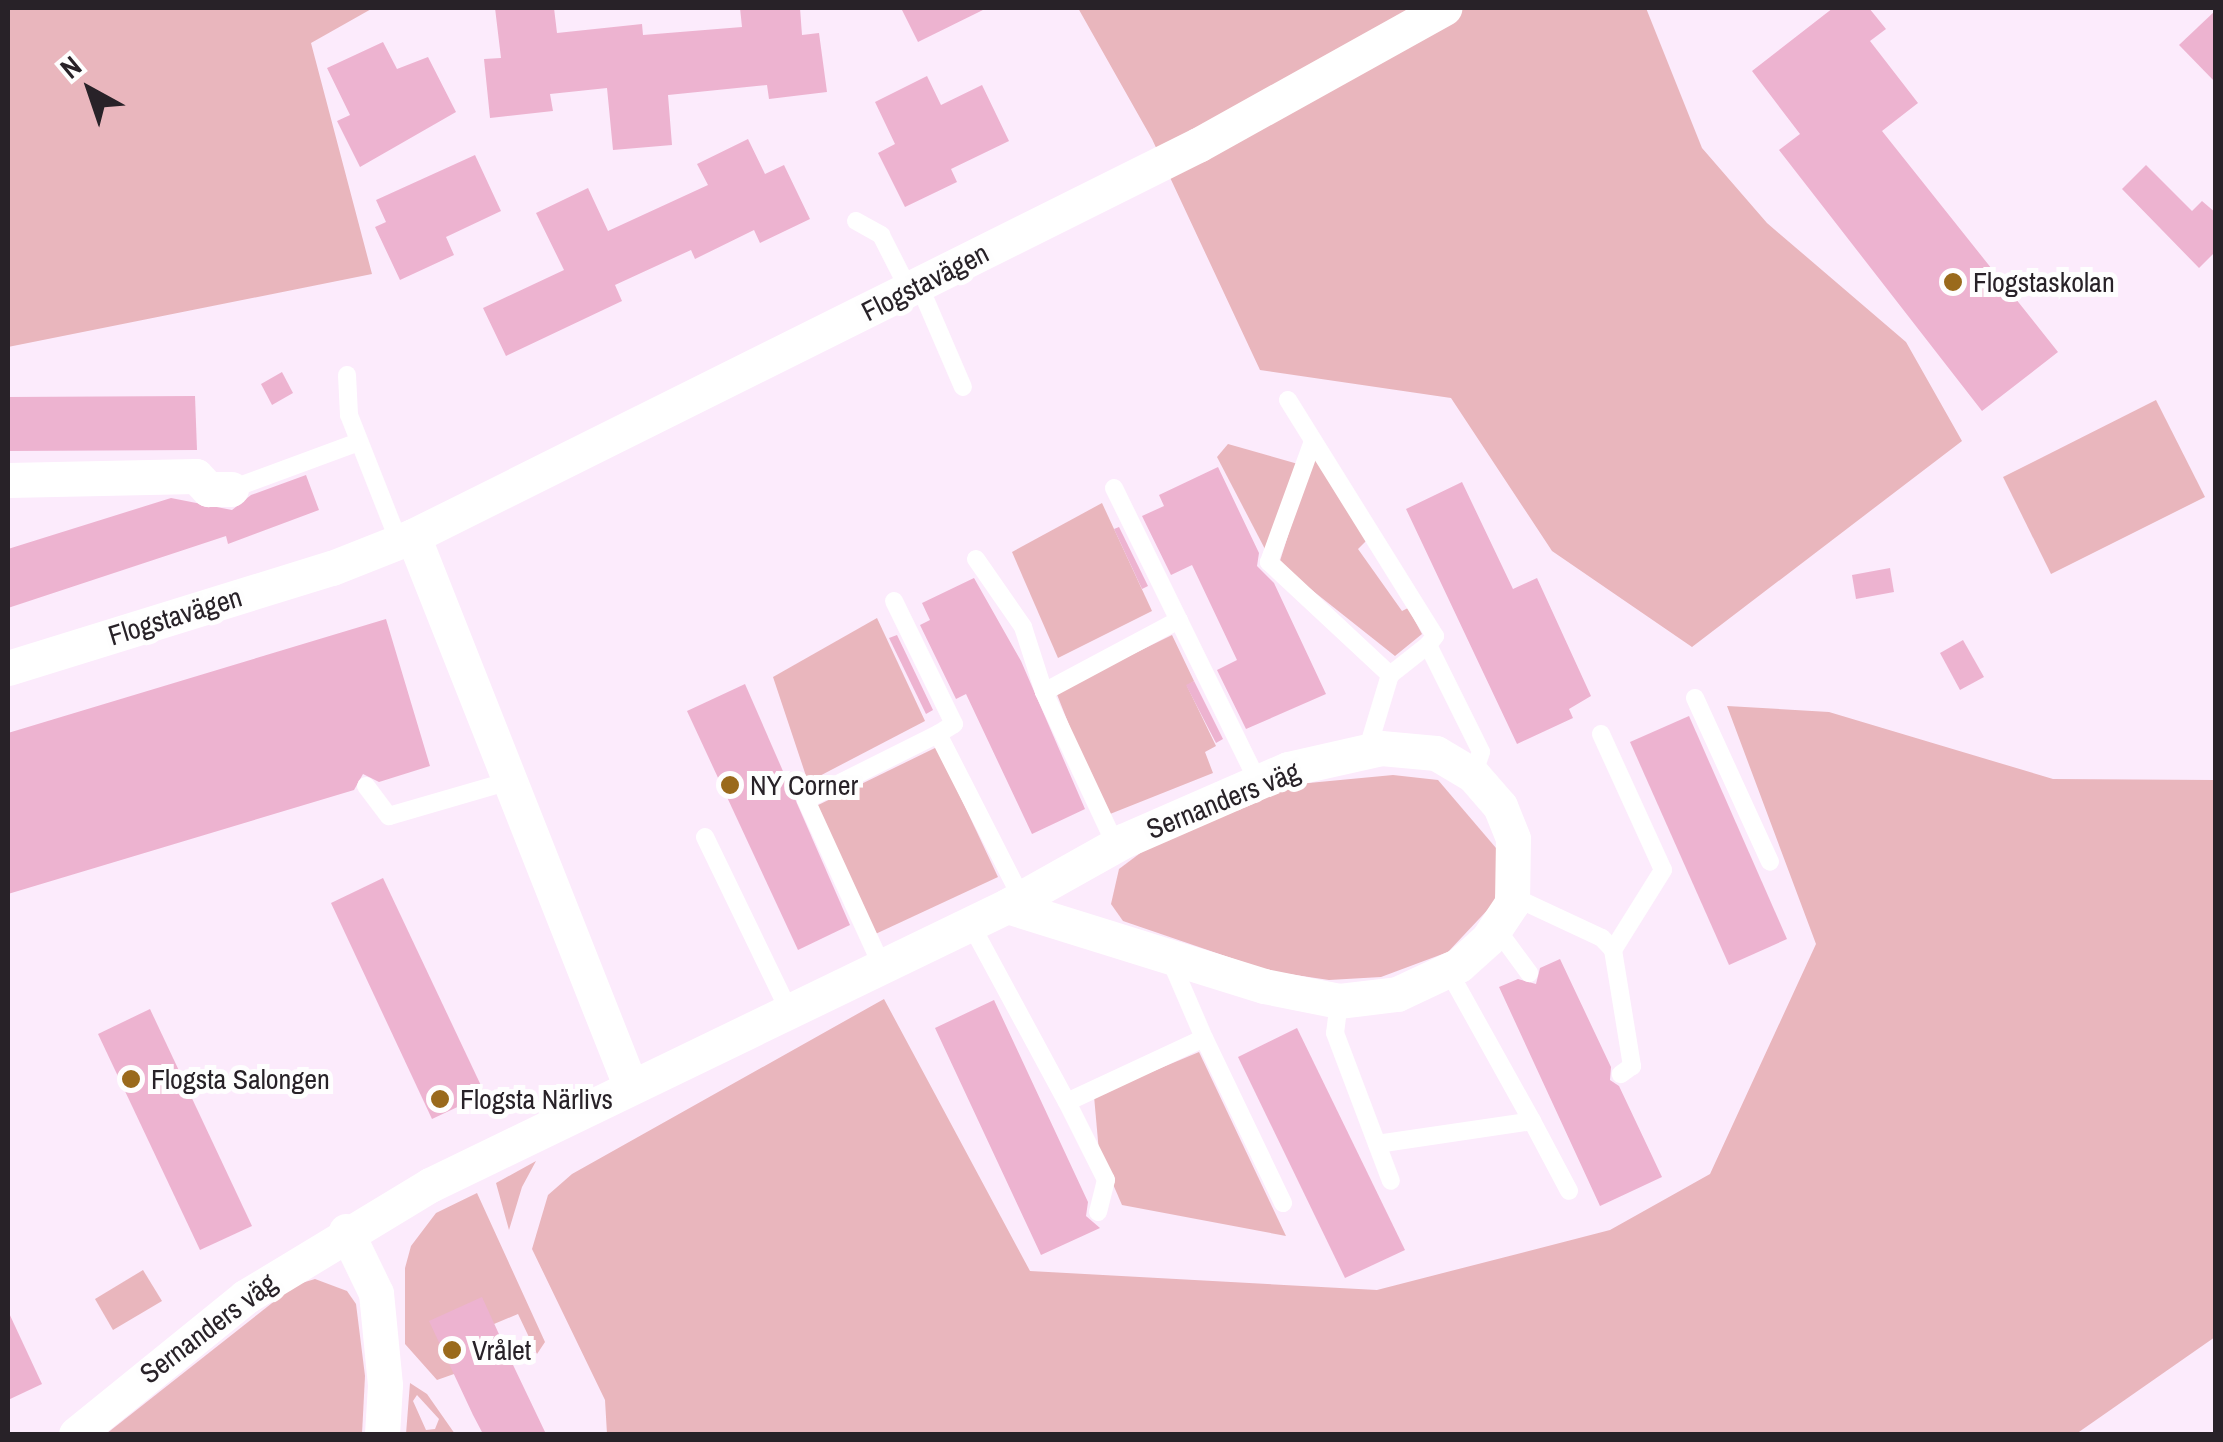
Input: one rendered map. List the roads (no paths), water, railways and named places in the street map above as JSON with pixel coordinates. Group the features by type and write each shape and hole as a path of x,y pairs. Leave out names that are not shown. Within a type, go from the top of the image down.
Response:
{"street":[{"name":"Flogstavägen","path":"8,668 332,568 406,539 1198,145 1444,8"},
{"path":"8,480 196,476 208,489 231,489"},
{"path":"406,539 513,780 630,1084"},
{"name":"Sernanders väg","path":"76,1434 245,1297 346,1231 630,1084 1014,902 1116,846 1258,782 1367,752 1436,753 1473,775 1500,806 1513,839 1512,896 1496,928 1448,970 1397,994 1339,1000 1264,986 1014,902"},
{"path":"346,1231 376,1293 382,1434"}],"lane":[{"path":"856,221 881,236 914,288 963,387"},
{"path":"347,376 348,415 406,539"},
{"path":"1288,400 1435,636 1390,675 1367,752"},
{"path":"1313,441 1269,562 1390,675"},
{"path":"231,489 359,442"},
{"path":"1114,488 1258,782"},
{"path":"976,560 1022,627 1044,692 1116,846"},
{"path":"882,964 806,800 954,724 894,602"},
{"path":"1044,692 1179,620"},
{"path":"1428,645 1481,752 1473,775"},
{"path":"1695,698 1770,862"},
{"path":"938,734 1014,902"},
{"path":"1601,734 1663,870 1613,950"},
{"path":"366,786 388,816 513,780"},
{"path":"705,836 788,1008"},
{"path":"1512,896 1602,938 1613,950 1632,1066 1622,1074"},
{"path":"969,922 1068,1102 1106,1180 1098,1212"},
{"path":"1496,928 1529,973"},
{"path":"1168,954 1284,1203"},
{"path":"1448,970 1569,1191"},
{"path":"1339,1000 1335,1033 1391,1180"},
{"path":"1068,1102 1204,1038"},
{"path":"1377,1144 1532,1121"}],"place":[{"name":"Flogstaskolan","path":"1953,282"},
{"name":"NY Corner","path":"730,785"},
{"name":"Flogsta Salongen","path":"131,1079"},
{"name":"Flogsta Närlivs","path":"440,1099"},
{"name":"Vrålet","path":"452,1350"}]}
